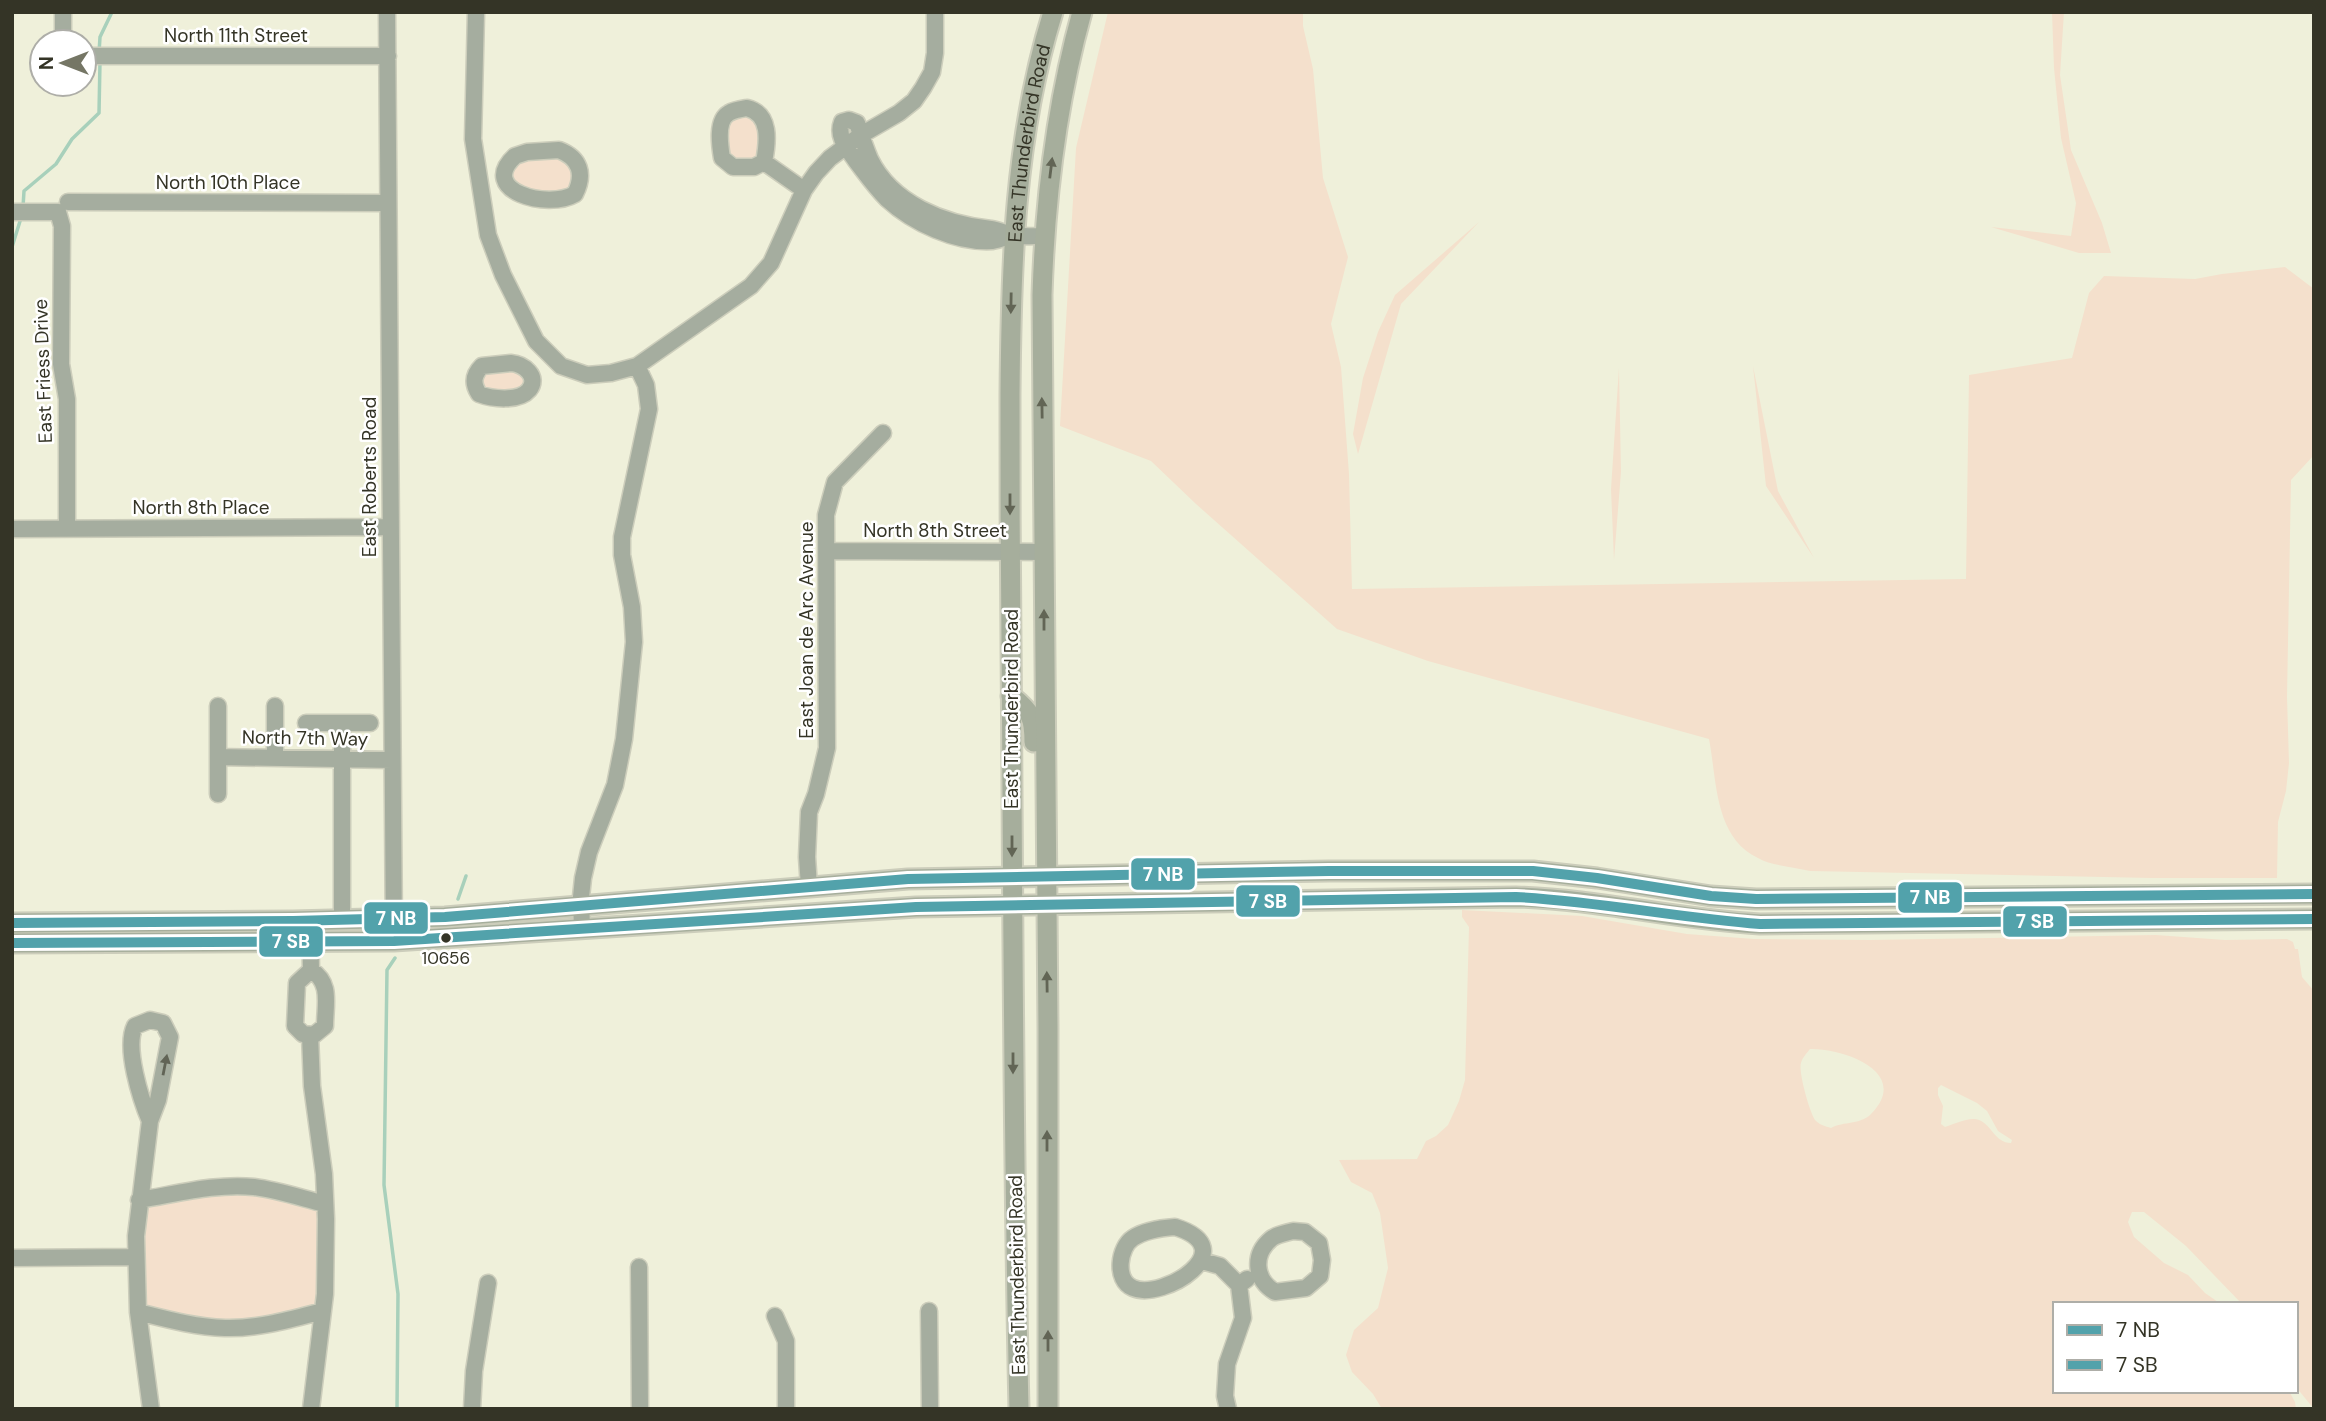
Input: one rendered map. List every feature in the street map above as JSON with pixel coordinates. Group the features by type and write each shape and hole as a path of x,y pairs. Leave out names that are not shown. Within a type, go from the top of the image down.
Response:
{"main road":[{"name":"East Thunderbird Road","path":"1019,1409 1013,1098 1010,312 1013,235 1027,121 1052,12"},
{"name":"East Thunderbird Road","path":"1048,1409 1041,344 1044,236 1058,118 1082,12"},
{"path":"1011,686 1044,700"},
{"path":"1011,686 1033,720 1035,775 1046,800"},
{"path":"12,923 310,921 472,916 908,879 1013,877 1528,871 1711,896 1756,899 2314,894"},
{"path":"12,943 394,941 916,907 1516,897 1570,900 1706,919 1772,924 2314,919"},
{"path":"85,922 85,944"}],"street":[{"name":"East Roberts Road","path":"387,12 394,941"},
{"path":"476,12 473,139 488,235 503,275 531,332 561,366 587,375 611,373 637,366 751,286 771,263 804,190 830,158 861,135 899,113 914,101 923,88 934,62 935,12"},
{"name":"North 11th Street","path":"98,56 388,56"},
{"path":"861,135 871,160 909,207"},
{"path":"846,147 874,185 909,207 935,228 965,238 994,241 1013,235 1044,236"},
{"path":"559,150 569,154 581,174 575,194 566,199 541,201 526,197 505,181 510,160 527,152 559,150"},
{"path":"764,162 804,190"},
{"path":"479,185 505,181"},
{"name":"North 10th Place","path":"12,212 63,207 388,203"},
{"name":"East Friess Drive","path":"63,207 61,363 67,398 67,528"},
{"path":"527,368 546,351"},
{"path":"582,929 583,878 589,852 615,785 624,739 634,642 622,537 649,409 646,385 637,366"},
{"name":"East Joan de Arc Avenue","path":"809,887 809,812 827,748 826,515 835,482 883,433"},
{"name":"North 8th Place","path":"12,529 390,527"},
{"name":"North 8th Street","path":"827,551 1044,552"},
{"path":"218,706 218,794"},
{"path":"275,706 275,758"},
{"path":"306,723 370,723"},
{"path":"342,723 342,920"},
{"name":"North 7th Way","path":"218,758 391,760"},
{"path":"310,921 311,970 324,982 325,1026 319,1033 310,1035 303,1034 295,1026 295,990 297,983 311,970"},
{"path":"150,1121 141,1100 131,1041 135,1026 150,1020 163,1024 170,1037 158,1100 150,1121 139,1200 136,1257 138,1312 151,1408"},
{"path":"310,1035 312,1086 324,1174 325,1204 323,1311 312,1409"},
{"path":"139,1200 240,1186 267,1189 325,1204"},
{"path":"1175,1227 1192,1232 1201,1243 1202,1261 1194,1272 1160,1287 1145,1290 1127,1285 1121,1271 1122,1254 1131,1238 1162,1228 1175,1227"},
{"path":"1293,1231 1305,1232 1319,1243 1322,1260 1320,1276 1306,1288 1275,1292 1264,1284 1259,1274 1257,1268 1261,1251 1273,1237 1293,1231"},
{"path":"12,1258 136,1257"},
{"path":"1202,1261 1220,1266 1239,1285 1242,1318 1227,1364 1225,1396 1228,1409"},
{"path":"639,1268 640,1409"},
{"path":"1239,1285 1259,1274"},
{"path":"472,1409 474,1371 488,1283"},
{"path":"138,1312 204,1326 233,1328 254,1327 323,1311"},
{"path":"929,1311 930,1409"},
{"path":"775,1316 786,1341 786,1409"}],"shaded area":[{"path":"1108,12 1303,12 1303,26 1313,69 1323,178 1348,257 1331,324 1341,367 1349,474 1352,589 1966,579 1969,375 2072,358 2089,293 2104,276 2195,279 2285,267 2314,289 2314,455 2291,480 2287,697 2289,763 2286,791 2278,822 2277,878 1810,871 1764,861 1744,849 1725,822 1716,789 1709,739 1428,661 1337,629 1151,461 1060,426 1076,148"},
{"path":"2052,12 2064,12 2060,75 2071,150 2102,223 2111,253 2079,253 1991,227 2071,236 2076,203 2061,138"},
{"path":"761,113 764,162 727,163 725,117"},
{"path":"570,154 575,194 526,197 506,169 510,160"},
{"path":"1479,222 1401,304 1358,454 1353,434 1363,378 1378,332 1395,295"},
{"path":"511,363 532,385 486,397 476,372"},
{"path":"1753,366 1778,491 1814,558 1766,486"},
{"path":"1619,368 1621,472 1614,560 1611,489"},
{"path":"1462,910 1582,916 1687,934 1754,939 1870,940 2156,935 2225,940 2287,939 2293,942 2295,949 2298,949 2302,977 2314,991 2314,1409 2298,1389 2298,1302 2240,1302 2186,1246 2144,1212 2132,1212 2128,1222 2134,1237 2164,1263 2188,1275 2218,1302 2053,1302 2053,1393 2290,1393 2296,1409 1382,1409 1373,1394 1352,1372 1346,1355 1354,1330 1378,1308 1388,1268 1380,1213 1372,1193 1351,1182 1339,1160 1417,1159 1426,1141 1448,1125 1465,1080 1469,927 1462,917","holes":["1810,1049 1855,1058 1878,1075 1883,1086 1882,1099 1871,1114 1862,1120 1831,1128 1816,1121 1803,1083 1801,1063","1941,1085 1987,1111 1998,1131 2012,1140 2011,1143 2001,1140 1979,1120 1967,1120 1945,1127 1941,1124 1943,1106 1938,1088"]},
{"path":"227,1186 325,1204 323,1311 254,1327 138,1312 139,1200"}],"waterway":[{"path":"99,53 100,37 112,12"},
{"path":"23,207 24,191 56,164 72,139 99,113 100,61"},
{"path":"12,247 21,218"},
{"path":"458,899 466,876"},
{"path":"395,958 387,970 384,1185 398,1294 397,1409"}],"transit line":[{"path":"12,923 445,917 908,879 1329,871 1533,871 1711,896 1756,899 2314,894"},
{"path":"12,943 394,941 916,907 1516,897 1760,924 2314,919"}],"place":[{"name":"10656","path":"446,938"}]}
